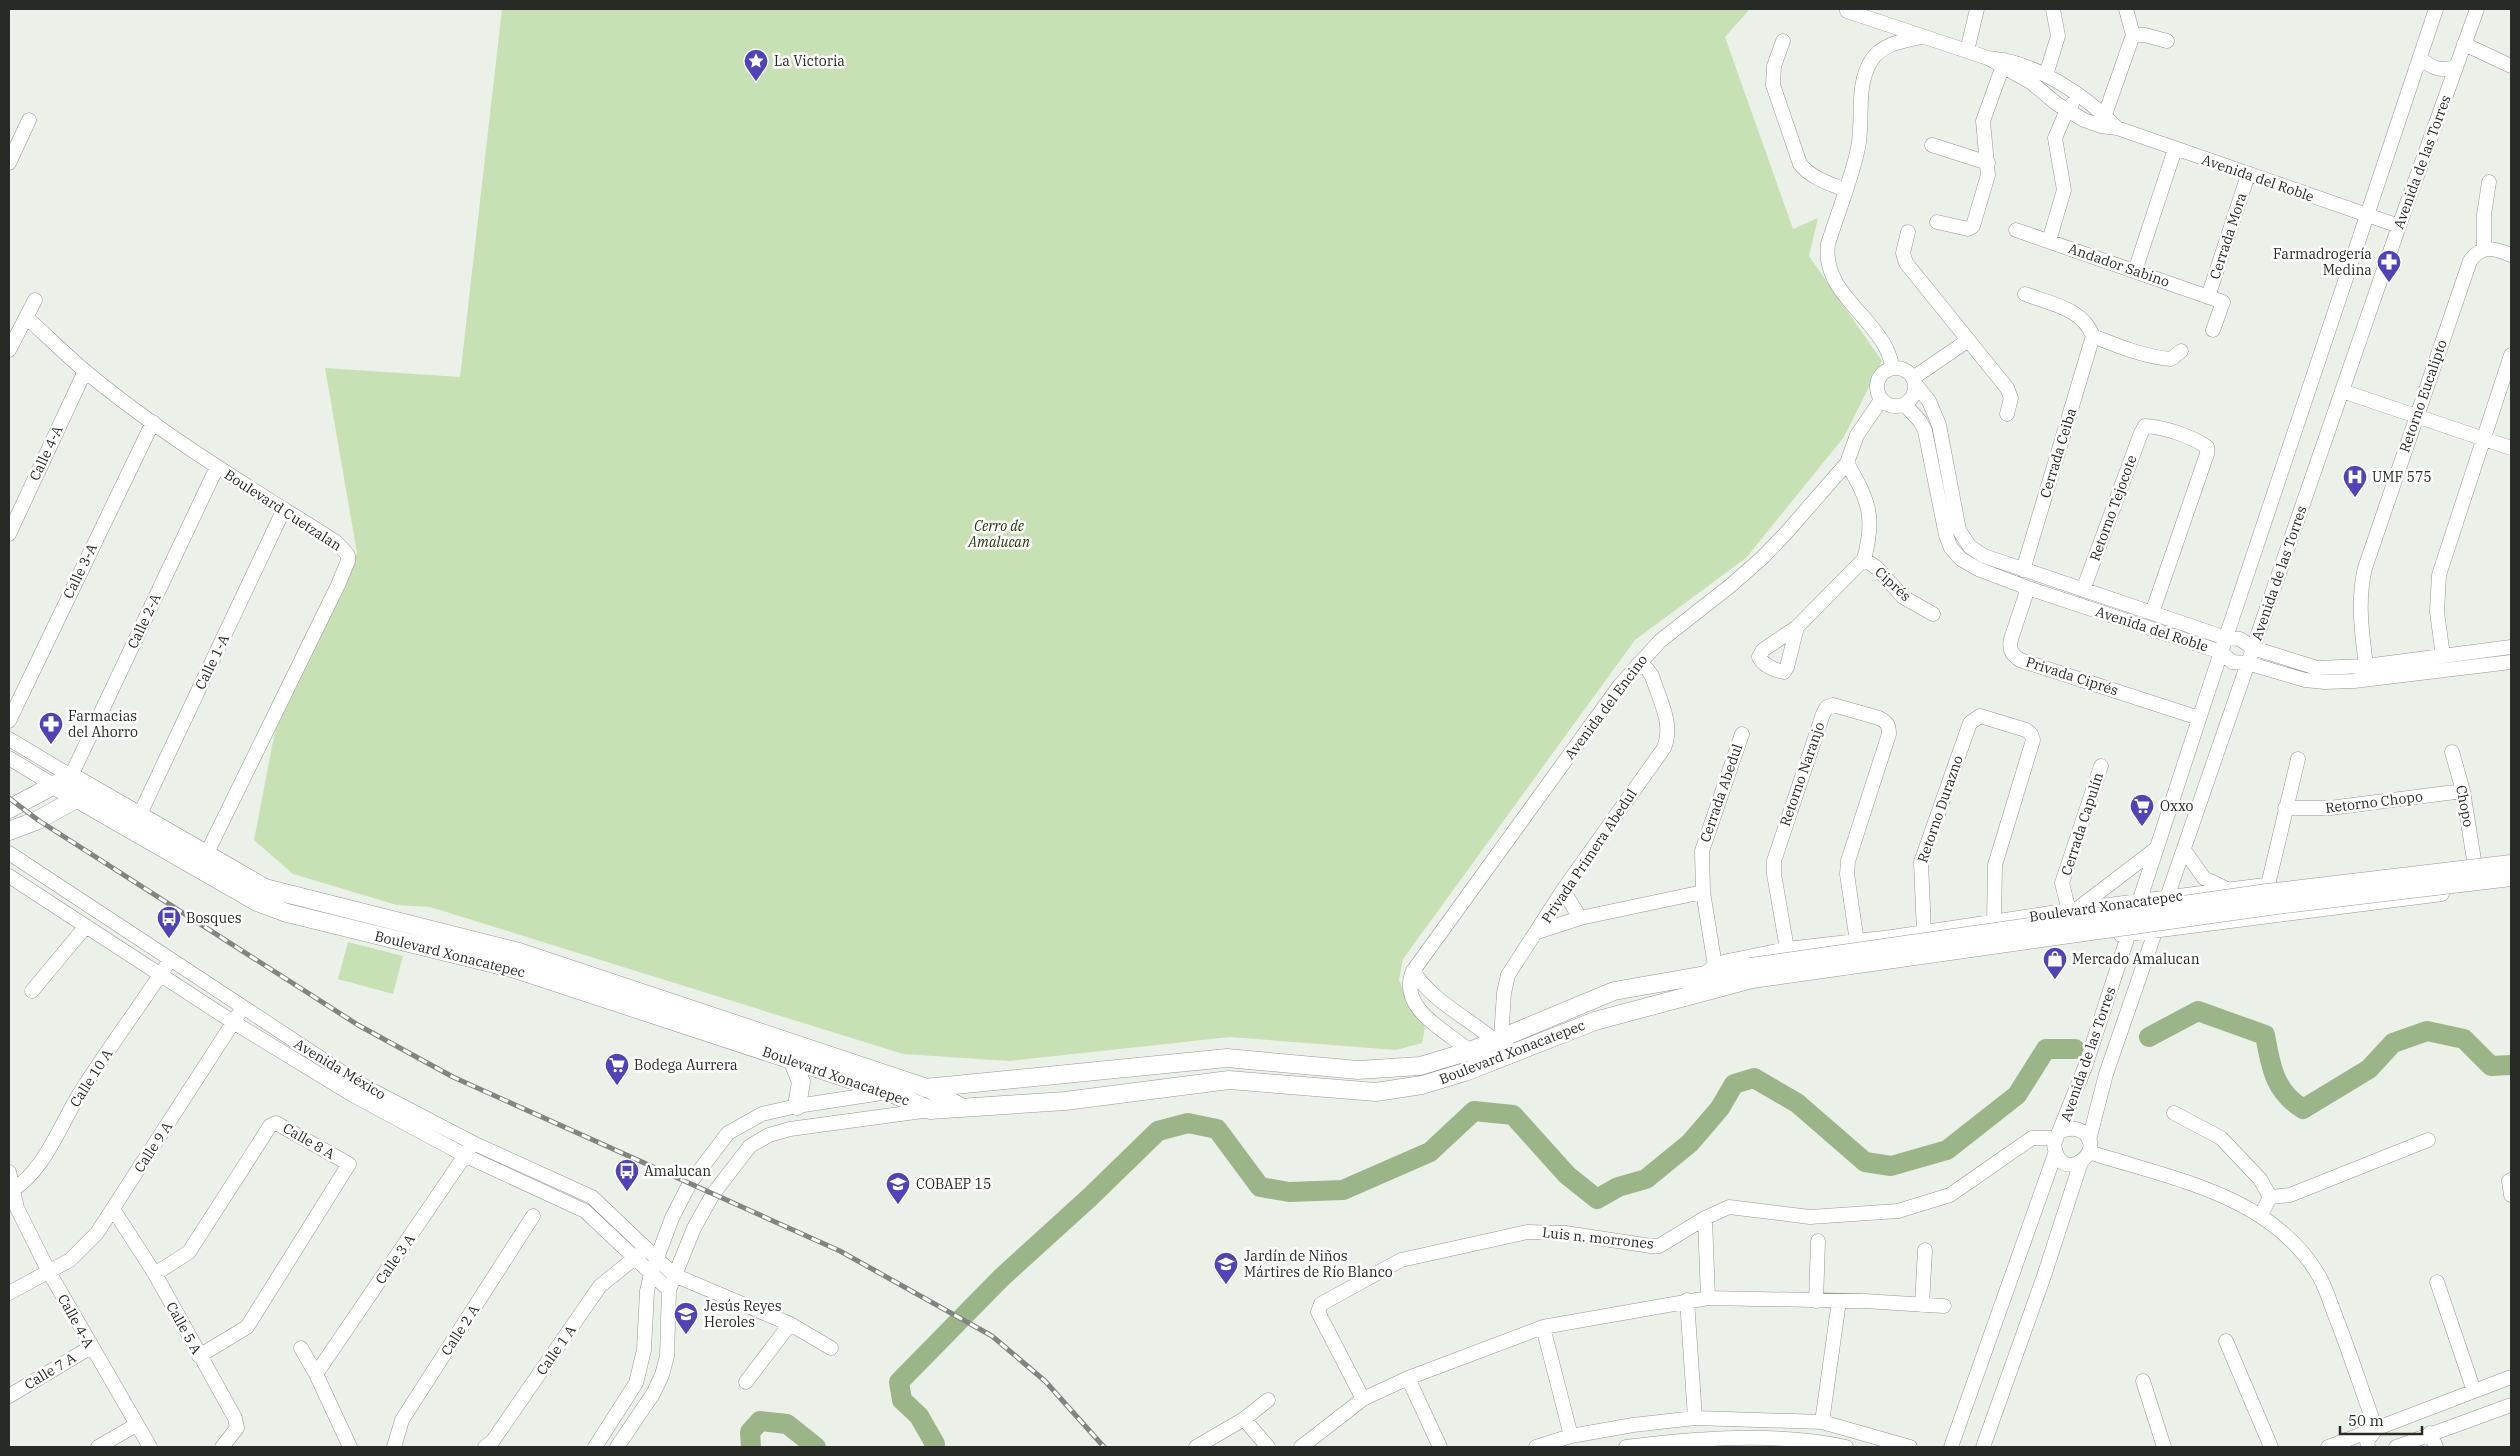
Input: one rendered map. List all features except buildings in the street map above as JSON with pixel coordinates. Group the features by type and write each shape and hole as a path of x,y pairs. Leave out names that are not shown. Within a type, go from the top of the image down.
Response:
{"main road":[{"path":"9,809 71,776"},
{"name":"Boulevard Xonacatepec","path":"71,776 140,814 241,876 284,894 519,952 927,1088 1227,1058 1358,1070 1411,1066 1470,1051 1614,991 1712,970 1752,973 2268,906 2511,877"},
{"name":"Boulevard Xonacatepec","path":"55,786 232,890 257,902 287,913 515,969 792,1059 889,1092 930,1110 1065,1101 1229,1080 1376,1092 1422,1085 1465,1072 1595,1021 1714,990 1752,973 2267,893 2511,864"},
{"path":"9,831 38,820 77,799 92,788"},
{"path":"792,1059 801,1082 797,1106"},
{"path":"889,1092 927,1088 961,1107"}],"street":[{"path":"1967,51 1977,9"},
{"path":"2046,75 2058,36 2053,9"},
{"path":"2103,121 2133,35 2126,9"},
{"name":"Avenida de las Torres","path":"2058,1135 2086,1067 2220,652 2436,9"},
{"name":"Avenida de las Torres","path":"1983,1447 2087,1151 2106,1074 2168,898 2247,663 2399,226 2477,9"},
{"path":"1847,11 1921,37"},
{"path":"2133,35 2145,35 2167,41"},
{"name":"Avenida del Roble","path":"1893,368 1885,345 1836,284 1826,258 1828,244 1857,151 1861,93 1871,60 1894,43 1921,37 2046,75 2071,92 2103,121"},
{"path":"1783,40 1774,66 1773,85 1800,164 1806,172 1845,190"},
{"path":"2464,44 2511,66"},
{"path":"2420,58 2437,70 2456,67"},
{"path":"1937,222 1968,229 1973,226 1988,175 1988,163 1982,130 1983,121 2004,63"},
{"name":"Avenida del Roble","path":"2004,63 2062,107 2174,149 2399,226"},
{"path":"2049,241 2064,190 2055,138 2062,107 2073,104 2071,92"},
{"path":"9,163 29,120"},
{"path":"1932,145 1988,163"},
{"path":"2135,271 2174,149"},
{"name":"Cerrada Mora","path":"2208,297 2248,175"},
{"path":"2489,182 2484,215 2484,248 2495,249 2511,255"},
{"name":"Andador Sabino","path":"2016,230 2223,302 2213,330"},
{"path":"1908,232 1903,247 1904,258 2010,392 2011,398 2006,414"},
{"name":"Retorno Eucalipto","path":"2366,666 2361,623 2361,585 2470,261 2475,253 2484,248"},
{"path":"2025,294 2076,313 2088,323 2093,336 2158,358 2171,359 2181,351"},
{"path":"9,350 35,300"},
{"name":"Boulevard Cuetzalan","path":"26,317 85,371 153,422 217,467 345,549 348,561 206,854"},
{"name":"Cerrada Ceiba","path":"2023,570 2093,336"},
{"path":"1914,381 1967,340"},
{"path":"2443,656 2437,612 2438,575 2511,355"},
{"path":"1893,368 1908,372 1914,381 1914,396 1905,405 1897,407 1888,405 1881,400 1877,392 1880,376 1893,368"},
{"name":"Calle 4-A","path":"9,534 85,371"},
{"name":"Avenida del Roble","path":"1914,381 1928,401 1939,425 1959,530 1970,547 1984,556 2226,638 2240,640 2253,648 2317,668 2366,666 2511,647"},
{"path":"2342,391 2511,448"},
{"name":"Avenida del Encino","path":"1470,1051 1427,1020 1410,995 1408,982 1413,970 1620,685 1660,641 1762,558 1847,463 1857,435 1881,400"},
{"name":"Avenida del Roble","path":"1905,405 1920,421 1925,431 1950,548 1961,559 1978,568 2028,588 2220,652 2232,662 2247,663 2305,680 2325,682 2354,681 2511,662"},
{"name":"Calle 3-A","path":"9,721 153,422"},
{"name":"Retorno Tejocote","path":"2083,590 2145,426 2155,427 2182,436 2207,447 2207,454 2152,613"},
{"name":"Ciprés","path":"1847,463 1869,507 1870,538 1864,559 1877,568 1903,597 1933,614"},
{"name":"Calle 2-A","path":"71,776 217,467"},
{"name":"Calle 1-A","path":"140,814 284,509"},
{"path":"1797,627 1784,672 1776,671 1763,663 1759,657 1763,650 1797,627 1864,559"},
{"name":"Privada Ciprés","path":"2028,588 2011,638 2010,647 2013,654 2020,660 2199,718"},
{"name":"Privada Primera Abedul","path":"1497,1039 1508,975 1563,890 1664,748 1669,736 1668,725 1652,676 1647,669 1638,664"},
{"name":"Retorno Naranjo","path":"1787,949 1774,874 1774,861 1823,714 1827,707 1833,705 1879,718 1886,722 1889,728 1889,734 1848,861 1847,874 1857,942"},
{"name":"Retorno Durazno","path":"1924,933 1921,862 1970,723 1974,718 1986,717 2031,734 2032,746 1995,865 1994,922"},
{"name":"Cerrada Abedul","path":"1712,970 1703,892 1702,851 1742,734"},
{"path":"9,740 71,776"},
{"name":"Chopo","path":"2452,752 2463,791 2474,860"},
{"path":"9,758 55,786"},
{"path":"2268,884 2298,758"},
{"name":"Cerrada Capulín","path":"2079,909 2062,883 2101,766"},
{"name":"Retorno Chopo","path":"2285,808 2330,808 2463,791"},
{"path":"2079,909 2157,848"},
{"path":"2184,850 2204,878 2228,889"},
{"name":"Avenida México","path":"9,853 360,1084 473,1143 592,1197 674,1275"},
{"name":"Boulevard Xonacatepec","path":"1712,970 1787,949 1924,933 2079,909 2228,889 2511,856"},
{"name":"Avenida México","path":"9,876 161,973 233,1022 353,1095 466,1156 585,1210 634,1259 669,1290"},
{"name":"Boulevard Xonacatepec","path":"1714,990 1734,990 2129,934 2511,884"},
{"path":"1563,890 1580,918"},
{"path":"1537,932 1580,918 1703,892"},
{"path":"2195,894 2188,901 2185,911 2189,922 2198,926"},
{"path":"2079,909 2101,911 2107,920 2105,930 2096,939"},
{"path":"32,991 86,926"},
{"path":"1892,937 1896,967"},
{"name":"Calle 10 A","path":"10,1191 40,1162 79,1094 170,959"},
{"path":"1413,970 1419,980 1436,996 1497,1039 1511,1054"},
{"name":"Calle 9 A","path":"9,1293 49,1272 82,1251 113,1209 243,1008"},
{"path":"2086,1067 2106,1074"},
{"path":"595,1447 636,1383 644,1350 647,1291 656,1258 690,1183 728,1132 762,1114 797,1106 889,1092"},
{"path":"617,1447 653,1394 662,1375 666,1356 669,1290 694,1228 714,1194 750,1146 768,1134 790,1129 930,1110"},
{"path":"2174,1113 2221,1138 2260,1179 2270,1197"},
{"name":"Calle 8 A","path":"155,1274 189,1252 270,1126 276,1123 349,1164 247,1327 200,1356"},
{"path":"1951,1447 2055,1154 2054,1144 2058,1135 2068,1128 2077,1129 2084,1133 2087,1151"},
{"name":"Luis n. morrones","path":"1363,1399 1318,1312 1319,1308 1321,1304 1401,1260 1527,1232 1565,1233 1659,1246 1705,1218 1729,1208 1810,1217 1898,1211 1950,1195 2032,1138 2058,1135"},
{"path":"2270,1197 2290,1195 2428,1140"},
{"name":"Calle 3 A","path":"316,1374 466,1156 473,1143"},
{"path":"2055,1154 2066,1164 2087,1151 2201,1187 2244,1205 2261,1215 2303,1252 2320,1278 2376,1429"},
{"name":"Calle 4-A","path":"9,1172 10,1191 49,1272 150,1447"},
{"path":"2510,1180 2511,1196"},
{"path":"2261,1215 2270,1197"},
{"name":"Calle 5 A","path":"113,1209 155,1274 235,1418 236,1428 222,1447"},
{"name":"Calle 2 A","path":"394,1447 402,1420 534,1216"},
{"path":"1705,1218 1708,1298"},
{"path":"1816,1300 1818,1241"},
{"name":"Calle 1 A","path":"485,1447 492,1442 600,1286 645,1248"},
{"path":"1922,1305 1926,1250"},
{"path":"674,1275 790,1324 831,1348"},
{"path":"2437,1282 2474,1391"},
{"path":"1301,1447 1363,1399 1408,1378 1543,1327 1687,1300 1708,1298 1816,1300 1944,1306"},
{"path":"1687,1300 1695,1418"},
{"path":"1822,1422 1839,1301"},
{"path":"746,1382 790,1324"},
{"path":"1543,1327 1571,1436"},
{"path":"2226,1341 2272,1447"},
{"name":"Calle 7 A","path":"9,1396 91,1347"},
{"path":"301,1348 316,1374 350,1447"},
{"path":"2328,1447 2511,1377"},
{"path":"1408,1378 1440,1447"},
{"path":"2143,1381 2160,1444"},
{"path":"1196,1447 1244,1419 1268,1400"},
{"path":"2376,1429 2392,1434 2395,1447 2511,1405"},
{"path":"1536,1447 1571,1436 1632,1425 1695,1418 1822,1422 1910,1447"},
{"path":"1244,1419 1268,1447"},
{"path":"98,1447 136,1425"},
{"path":"2368,1447 2367,1442 2376,1429"},
{"path":"2430,1433 2436,1447"},
{"path":"1626,1447 1720,1439 1817,1442 1846,1447"}],"green space":[{"name":"Cerro de Amalucan","path":"502,9 1750,9 1725,37 1793,229 1818,218 1809,256 1882,361 1844,437 1746,558 1635,640 1403,959 1399,980 1412,1010 1425,1027 1422,1043 1396,1050 1230,1037 1009,1061 903,1054 430,907 397,905 293,874 254,840 275,731 357,553 325,368 460,377"},
{"path":"348,942 403,956 393,994 338,979"}],"waterway":[{"path":"2149,1037 2198,1011 2265,1035 2275,1077 2286,1094 2303,1109 2369,1069 2393,1043 2427,1031 2464,1039 2491,1066 2511,1065"},
{"path":"934,1447 935,1444 919,1416 902,1400 899,1382 1001,1278 1089,1198 1158,1131 1188,1123 1217,1129 1260,1187 1289,1192 1343,1190 1430,1152 1474,1111 1513,1115 1567,1175 1597,1199 1618,1187 1646,1179 1690,1143 1720,1108 1734,1084 1754,1078 1797,1103 1865,1162 1891,1166 1947,1150 2017,1095 2046,1049 2075,1049"},
{"path":"751,1447 750,1432 760,1421 787,1424 816,1447"}],"railway":[{"path":"9,798 38,820 358,1025 453,1077 840,1251 992,1336 1045,1381 1104,1447"}],"place":[{"name":"La Victoria","path":"756,82"},
{"name":"Farmadrogería Medina","path":"2389,283"},
{"name":"UMF 575","path":"2355,498"},
{"name":"Farmacias del Ahorro","path":"51,745"},
{"name":"Oxxo","path":"2142,827"},
{"name":"Bosques","path":"169,939"},
{"name":"Mercado Amalucan","path":"2055,980"},
{"name":"Bodega Aurrera","path":"617,1086"},
{"name":"Amalucan","path":"627,1192"},
{"name":"COBAEP 15","path":"898,1205"},
{"name":"Jardín de Niños Mártires de Río Blanco","path":"1226,1285"},
{"name":"Jesús Reyes Heroles","path":"686,1335"}]}
